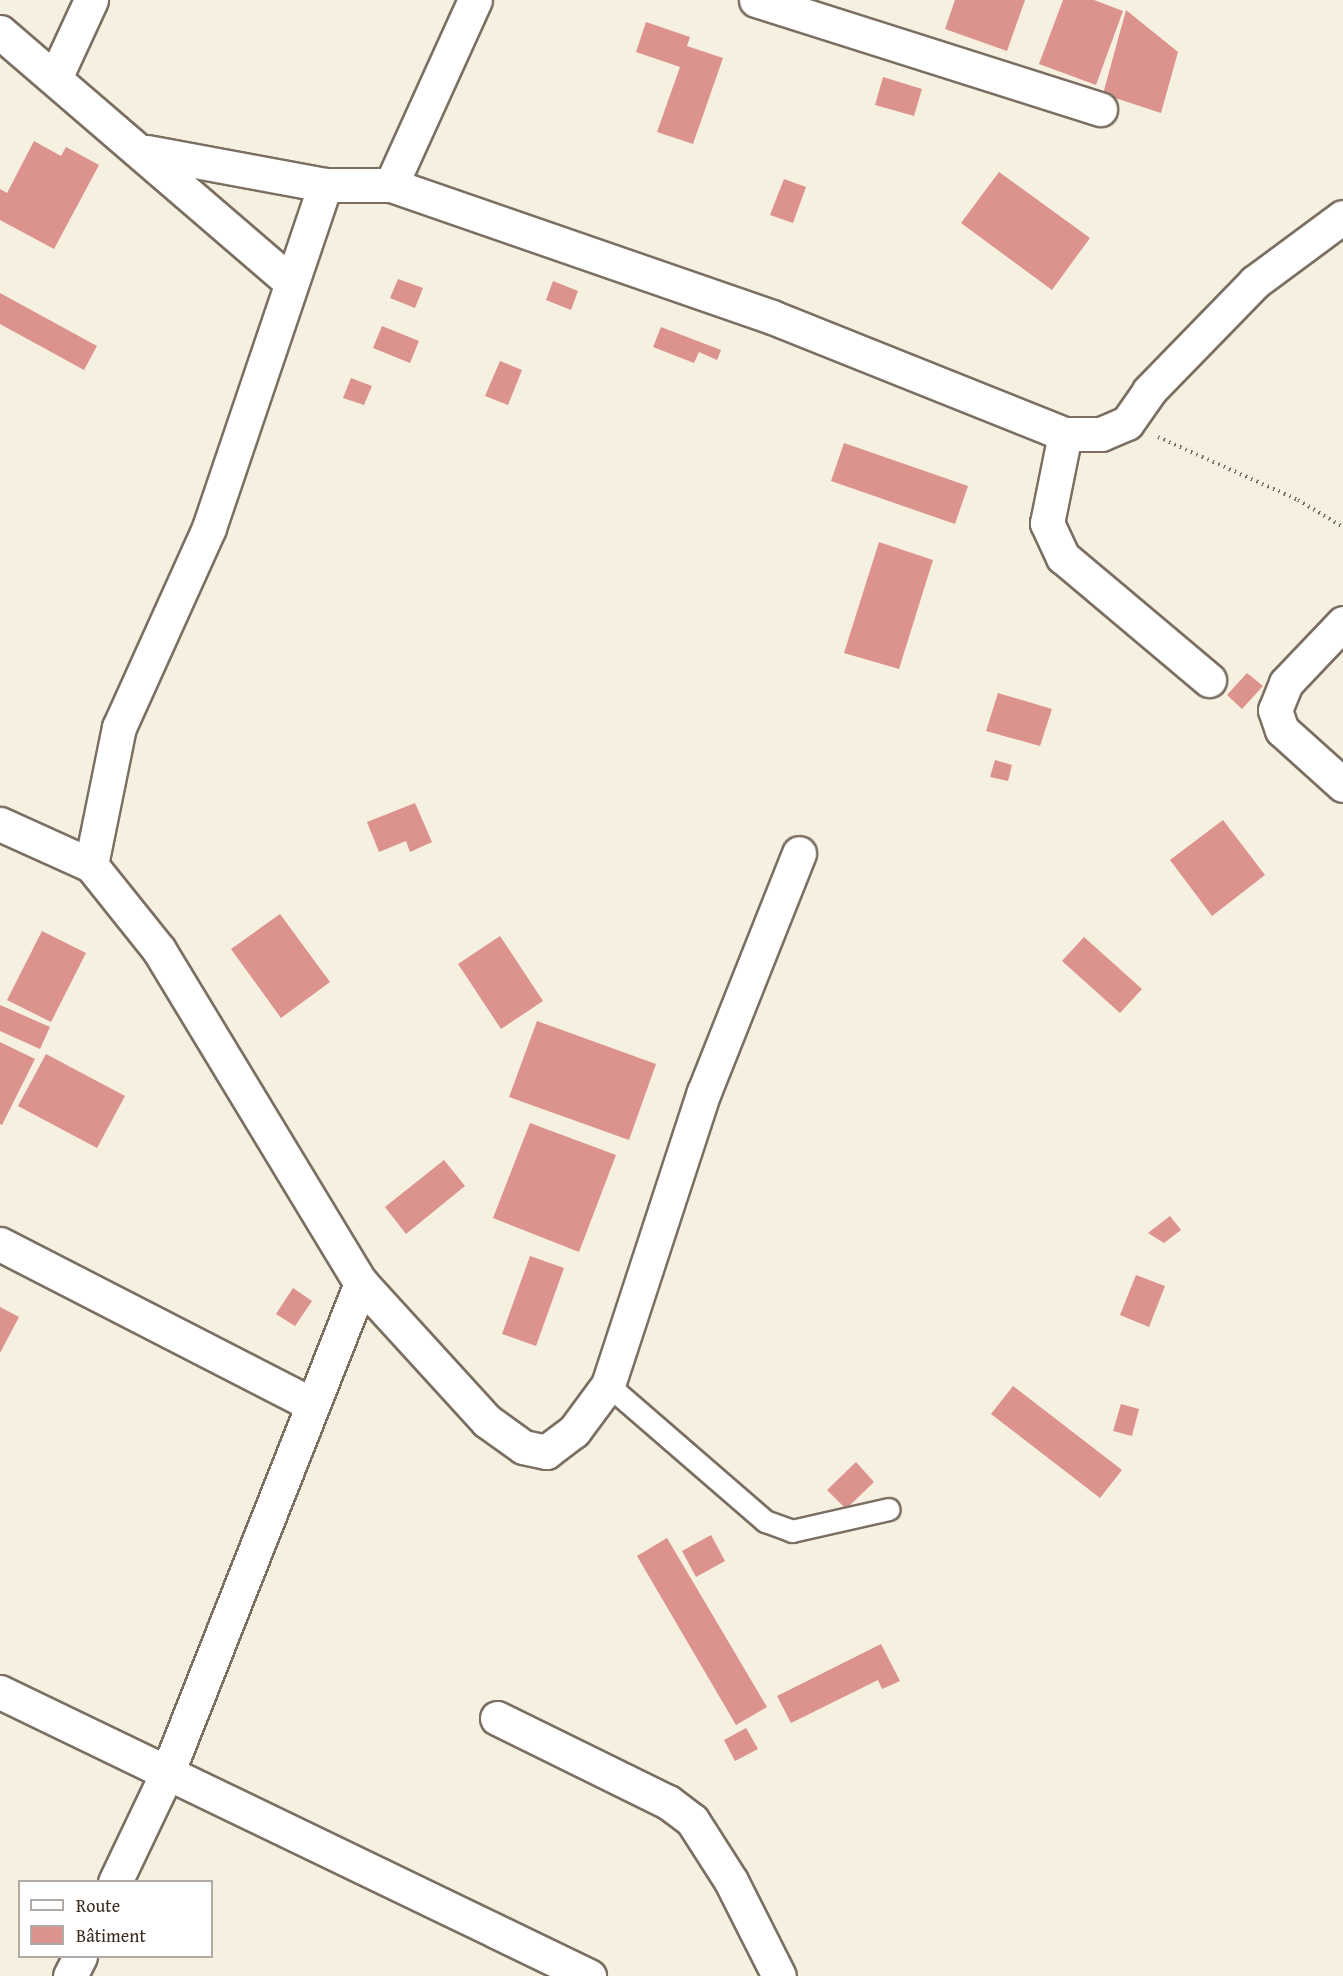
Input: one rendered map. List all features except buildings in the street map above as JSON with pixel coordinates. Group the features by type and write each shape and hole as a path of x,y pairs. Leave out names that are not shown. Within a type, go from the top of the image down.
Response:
{"street":[{"path":"55,78 91,0"},
{"path":"391,185 475,0"},
{"path":"756,0 1100,110"},
{"path":"5,48 55,78 147,153 291,282"},
{"path":"147,153 326,185 391,185 761,313 1065,434 1101,434 1127,423 1149,391 1254,282 1343,217"},
{"path":"91,865 119,727 209,528 291,282 326,185"},
{"path":"1065,434 1047,523 1063,557 1209,680"},
{"path":"1343,623 1286,683 1275,710 1282,730 1343,785"},
{"path":"0,824 91,865 159,951 361,1283 488,1421 523,1447 546,1452 574,1431 608,1385 704,1092 799,853"},
{"path":"0,1244 310,1403"},
{"path":"115,1880 168,1771 310,1403 361,1283"},
{"path":"0,1692 168,1771 589,1976"},
{"path":"497,1718 668,1802 692,1820 779,1976"},
{"path":"70,1976 79,1958"}],"lane":[{"path":"608,1385 765,1521 792,1531 889,1509"}],"path":[{"path":"1127,423 1298,500 1343,527"}]}
